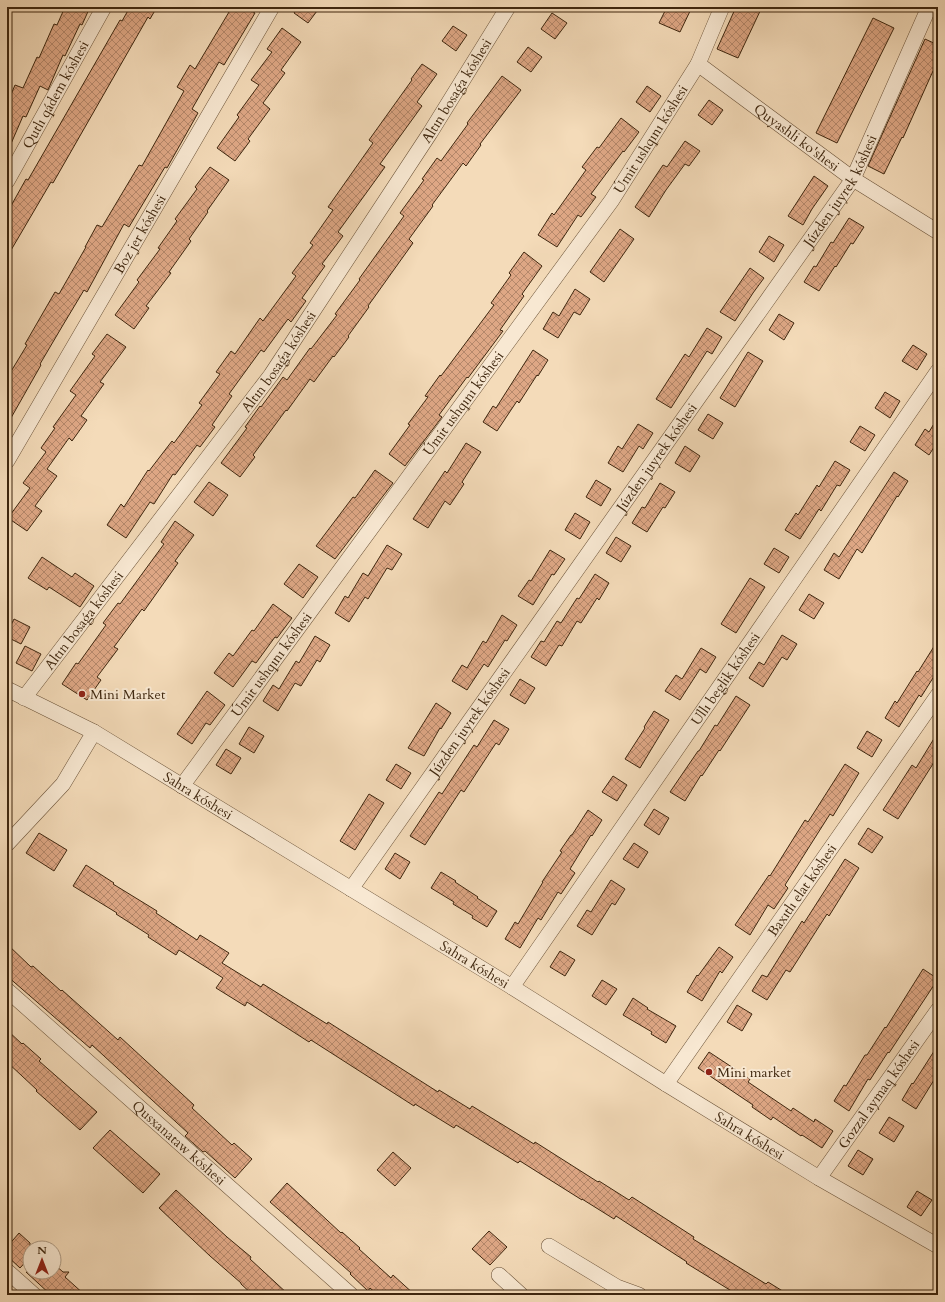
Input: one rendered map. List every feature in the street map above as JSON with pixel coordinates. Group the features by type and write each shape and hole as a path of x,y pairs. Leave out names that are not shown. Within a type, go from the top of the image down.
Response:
{"street":[{"name":"Qutlı qádem kóshesi","path":"7,182 104,7"},
{"name":"Boz jer kóshesi","path":"7,461 272,7"},
{"name":"Altın bosaǵa kóshesi","path":"24,698 271,375 430,133 508,7"},
{"name":"Úmit ushqını kóshesi","path":"182,786 612,200 698,64 722,7"},
{"name":"Júzden juyrek kóshesi","path":"351,889 853,179 929,7"},
{"name":"Quyashli ko'shesi","path":"698,64 853,179 938,232"},
{"name":"Ullı beglik kóshesi","path":"512,987 938,371"},
{"name":"Sahra kóshesi","path":"7,689 94,732 512,987 819,1178 938,1246"},
{"name":"Baxıtlı elat kóshesi","path":"666,1084 938,696"},
{"path":"7,844 63,784 94,732"},
{"name":"Qusxanataw kóshesi","path":"7,990 351,1295"},
{"name":"Gozzal aymaq kóshesi","path":"819,1178 938,1010"},
{"path":"549,1246 617,1287 639,1295"},
{"path":"7,1271 34,1295"},
{"path":"499,1275 521,1295"}],"building":[{"path":"65,7 90,7 65,56 63,55 48,90 40,86 26,117 23,116 7,153 7,104 15,85 23,88 37,57 39,58 54,24 57,25"},
{"path":"130,7 157,7 150,19 148,17 53,183 51,182 7,257 7,213 26,179 28,180 120,20 122,21"},
{"path":"232,7 245,7 255,13 224,65 219,62 192,109 198,113 167,168 165,167 129,227 124,224 87,292 84,290 40,364 41,365 7,425 7,378 27,345 25,344 55,292 59,294 97,225 102,227 139,165 142,166 184,91 177,87 190,65 195,69"},
{"path":"298,7 320,7 308,23 294,13"},
{"path":"667,7 692,7 680,32 659,23"},
{"path":"736,7 762,7 738,58 717,49"},
{"path":"552,13 567,23 555,39 541,29"},
{"path":"873,18 894,28 837,143 816,133"},
{"path":"453,26 467,35 456,51 442,41"},
{"path":"282,28 301,42 281,70 285,73 263,103 270,109 248,139 250,141 235,161 217,148 239,117 237,115 259,85 251,80 272,52 267,49"},
{"path":"925,39 938,45 938,64 935,71 933,71 903,138 902,137 884,174 868,166"},
{"path":"528,47 542,57 531,72 517,62"},
{"path":"422,64 437,74 417,102 422,106 380,164 385,167 338,232 343,236 322,264 325,266 302,298 306,301 291,322 288,319 264,352 261,350 229,394 232,396 212,425 215,427 200,447 197,445 175,475 173,474 154,504 150,502 126,538 107,525 121,504 124,507 148,470 149,471 172,441 174,443 202,405 199,403 220,374 216,372 231,351 235,354 260,318 263,321 296,276 292,273 313,245 310,243 333,210 328,207 373,143 369,140"},
{"path":"502,76 521,90 480,144 481,145 466,166 463,163 432,205 433,206 409,239 413,243 368,306 369,307 348,336 349,337 314,382 310,379 253,455 255,457 240,477 221,463 247,428 245,427 260,406 261,407 283,377 287,380 310,348 311,349 337,315 335,314 404,216 400,213 424,180 422,179 437,158 441,161"},
{"path":"647,86 661,96 650,112 636,102"},
{"path":"709,100 723,110 712,125 698,115"},
{"path":"621,118 639,132 591,194 596,197 581,217 578,215 557,247 538,235 552,213 554,215 586,170 582,167 597,147 599,148"},
{"path":"685,141 700,151 689,166 685,164 649,217 635,207 663,165 667,167"},
{"path":"210,167 229,180 189,239 191,241 169,272 171,273 146,306 149,308 134,329 115,315 139,282 137,280 160,249 158,248 177,221 175,219 197,189 195,187"},
{"path":"814,176 828,186 803,225 788,216"},
{"path":"849,218 864,227 853,244 851,243 819,291 804,282 814,266 816,267 831,242 833,243"},
{"path":"620,229 634,239 604,282 590,272"},
{"path":"769,236 784,245 774,262 759,252"},
{"path":"524,252 542,266 522,294 524,296 500,330 503,331 439,415 442,417 405,466 389,454 410,425 408,424 428,397 425,396 494,305 491,303 511,275 509,273"},
{"path":"750,268 764,278 735,321 720,312"},
{"path":"575,289 590,299 580,315 574,312 558,338 543,329 553,312 559,316"},
{"path":"779,314 794,323 784,340 769,330"},
{"path":"707,328 722,337 712,354 707,351 671,408 656,399 685,354 689,357"},
{"path":"107,334 126,347 100,382 104,384 81,416 87,420 72,441 69,438 47,469 57,476 35,506 42,511 27,531 8,518 30,488 23,483 46,452 41,448 55,428 53,427 76,395 70,391 95,356 92,354"},
{"path":"913,345 927,354 917,370 902,361"},
{"path":"533,350 548,360 519,403 517,401 497,431 483,422 493,406 496,408"},
{"path":"748,352 763,361 735,407 720,398"},
{"path":"885,392 900,401 890,418 875,408"},
{"path":"708,414 723,423 713,439 698,430"},
{"path":"938,417 938,441 929,455 915,445 925,429 929,432"},
{"path":"638,424 653,433 643,449 639,446 623,472 608,463 618,446 622,449"},
{"path":"860,426 875,435 865,451 850,442"},
{"path":"466,443 481,452 462,482 464,484 450,505 445,501 428,528 413,519 445,471 447,473"},
{"path":"685,446 700,456 690,472 675,463"},
{"path":"835,461 850,470 840,486 837,485 821,511 819,509 800,539 785,530 796,513 798,515 817,485 819,487"},
{"path":"375,470 393,483 335,559 316,546 353,497 355,498"},
{"path":"894,472 908,481 862,553 857,549 839,579 824,570 834,553 839,557"},
{"path":"596,480 611,489 601,506 586,497"},
{"path":"209,482 228,495 213,516 194,502"},
{"path":"660,483 675,492 665,508 663,507 647,532 632,523 642,507 645,508"},
{"path":"575,513 590,522 580,539 565,530"},
{"path":"175,521 194,535 175,561 178,563 144,611 142,609 114,647 118,649 97,677 101,680 87,700 62,684 76,663 78,664 106,625 103,623 118,603 120,604 164,544 161,542"},
{"path":"616,537 631,546 621,562 606,553"},
{"path":"387,545 402,554 392,570 387,568 368,599 365,597 349,622 335,613 345,596 348,598 363,573 368,576"},
{"path":"774,548 789,557 779,573 764,564"},
{"path":"550,550 565,559 554,575 552,574 533,605 518,596 529,580 531,581"},
{"path":"42,557 72,577 75,573 94,586 80,607 49,587 47,590 28,578"},
{"path":"299,564 318,577 303,598 284,584"},
{"path":"595,574 609,583 599,600 597,598 581,623 577,621 562,646 559,645 546,666 531,657 541,641 544,642 557,621 561,623"},
{"path":"750,578 765,587 736,633 721,624"},
{"path":"809,594 824,603 814,619 799,610"},
{"path":"273,604 292,618 277,638 275,637 256,663 252,661 233,687 214,673 229,653 233,656 252,630 254,631"},
{"path":"502,615 517,625 507,641 505,640 488,667 484,664 467,690 452,681 462,665 467,668 483,641 486,643"},
{"path":"14,619 30,627 21,644 7,637 7,633"},
{"path":"782,635 797,644 787,660 782,657 763,687 749,678 759,662 764,665"},
{"path":"315,636 330,645 320,662 317,660 301,686 295,683 278,711 263,701 273,685 279,689 296,661 299,663"},
{"path":"938,640 938,670 921,697 919,695 899,727 885,718 895,701 897,703"},
{"path":"25,646 41,654 32,671 16,663"},
{"path":"701,648 716,657 706,673 700,669 680,700 665,691 676,675 682,679"},
{"path":"520,679 535,688 525,704 510,695"},
{"path":"207,691 225,705 210,725 206,723 192,744 177,734"},
{"path":"736,696 750,705 720,751 719,750 702,776 701,775 685,801 670,792 699,751 715,725 717,726"},
{"path":"436,703 451,713 441,729 440,728 424,756 408,748"},
{"path":"654,711 669,720 640,768 625,759"},
{"path":"494,720 509,729 499,745 496,743 464,792 461,790 425,845 410,836 439,792 442,794 474,745 477,747"},
{"path":"249,727 264,736 254,753 239,744"},
{"path":"867,731 882,740 872,757 857,748"},
{"path":"938,732 938,756 898,819 883,810 912,765 916,768"},
{"path":"226,749 241,758 231,774 216,765"},
{"path":"396,764 411,773 401,789 386,780"},
{"path":"845,764 859,773 833,816 830,814 785,885 788,888 774,909 768,905 750,935 735,925 769,875 770,876 805,820 808,822"},
{"path":"613,776 627,785 617,801 602,792"},
{"path":"369,794 384,803 355,850 340,841"},
{"path":"654,809 669,818 659,835 644,825"},
{"path":"588,810 602,820 570,869 575,873 561,894 558,892 541,920 538,918 520,948 505,939 515,922 518,924 542,882 562,852 560,851"},
{"path":"868,828 883,837 872,853 858,844"},
{"path":"39,833 67,850 54,871 26,853"},
{"path":"634,843 648,852 638,868 623,859"},
{"path":"395,853 410,862 400,879 385,869"},
{"path":"845,859 859,868 829,916 827,914 790,972 786,970 767,1000 752,991 762,975 767,977 802,921 804,923"},
{"path":"86,865 114,883 113,884 157,911 156,913 197,940 200,935 229,953 222,963 261,987 263,984 327,1024 328,1022 438,1092 439,1090 470,1109 472,1106 534,1144 535,1142 629,1200 632,1197 694,1237 693,1239 766,1284 768,1282 789,1295 738,1295 686,1263 687,1262 616,1216 614,1219 520,1161 518,1163 456,1125 454,1128 415,1104 414,1106 311,1040 309,1042 247,1002 245,1006 216,988 223,978 179,950 176,955 148,937 149,935 116,914 117,913 73,886"},
{"path":"441,872 497,911 487,927 472,918 473,916 453,904 454,902 431,888"},
{"path":"611,880 625,889 615,905 612,903 592,935 577,926 587,910 591,912"},
{"path":"7,944 31,967 33,966 61,991 62,990 118,1040 120,1037 194,1105 192,1108 232,1145 234,1143 252,1159 235,1178 205,1151 203,1152 185,1136 188,1133 92,1045 90,1048 7,976"},
{"path":"719,947 733,957 722,973 720,971 702,1001 687,992 697,975 698,976"},
{"path":"560,951 575,960 565,976 550,967"},
{"path":"923,969 938,979 889,1053 888,1052 870,1080 868,1079 849,1111 834,1101 844,1085 846,1086 865,1055 867,1055 885,1027 886,1028"},
{"path":"602,980 617,989 606,1005 592,996"},
{"path":"633,998 648,1008 647,1009 676,1026 666,1043 651,1034 652,1032 623,1015"},
{"path":"737,1005 752,1014 742,1031 727,1022"},
{"path":"7,1030 41,1059 39,1061 97,1112 80,1130 36,1091 37,1090 7,1062"},
{"path":"938,1045 938,1082 934,1080 916,1109 902,1100"},
{"path":"709,1052 750,1079 748,1082 791,1111 793,1108 814,1122 815,1119 833,1131 822,1148 773,1117 771,1120 752,1107 753,1105 698,1068"},
{"path":"889,1117 904,1126 894,1142 879,1133"},
{"path":"110,1130 160,1174 143,1193 93,1148"},
{"path":"858,1150 873,1159 863,1175 848,1166"},
{"path":"393,1152 411,1168 395,1186 377,1170"},
{"path":"287,1183 341,1233 342,1232 360,1248 359,1249 391,1278 393,1275 415,1295 378,1295 370,1288 368,1291 350,1274 351,1273 270,1202"},
{"path":"176,1190 251,1257 250,1259 289,1295 253,1295 210,1256 159,1208"},
{"path":"917,1191 932,1200 921,1216 907,1207"},
{"path":"489,1231 507,1247 490,1265 472,1249"},
{"path":"19,1233 27,1240 22,1240 22,1266 20,1268 7,1256 7,1247"},
{"path":"62,1271 69,1272 65,1277 85,1295 51,1295 35,1280 62,1280"}],"place":[{"name":"Mini Market","path":"82,694"},
{"name":"Mini market","path":"709,1072"}]}
